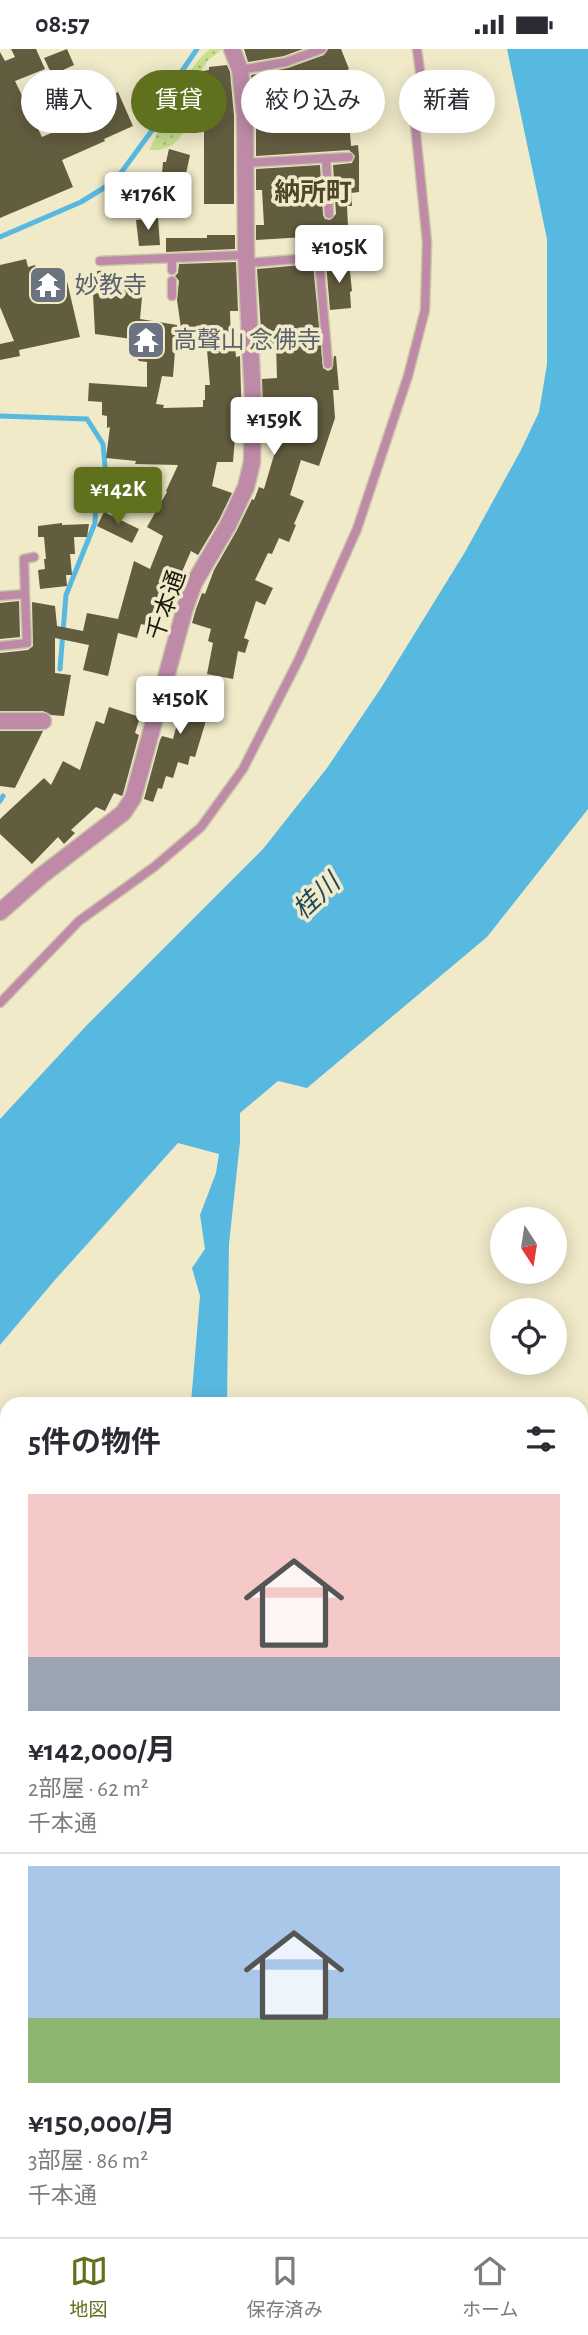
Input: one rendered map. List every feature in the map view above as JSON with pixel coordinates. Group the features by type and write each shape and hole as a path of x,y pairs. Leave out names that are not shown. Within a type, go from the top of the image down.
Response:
{"street":[{"name":"千本通","path":"0,912 41,876 123,813 133,798 189,595 246,487 252,462 253,401 245,115 240,70 232,49"},
{"path":"0,721 43,721"}],"lane":[{"path":"240,70 286,62 322,49"},
{"path":"0,1003 79,921 154,867 201,827 249,757 299,659 357,529 408,376 425,310 427,242 415,124 421,79 417,49"},
{"path":"245,163 349,157"},
{"path":"326,158 329,214"},
{"path":"100,261 172,258 319,259 349,255"},
{"path":"172,258 172,270"},
{"path":"319,259 328,364"},
{"path":"172,281 172,296"},
{"path":"0,646 27,643 24,559 34,557"},
{"path":"0,596 25,594"}],"green space":[{"path":"210,49 223,49 208,60 202,70 191,70"},
{"path":"158,133 183,133 170,146 149,150"}],"water":[{"name":"桂川","path":"507,49 588,49 588,809 487,937 307,1088 278,1081 240,1113 240,1142 229,1244 227,1397 192,1397 200,1296 192,1268 205,1249 200,1215 216,1173 219,1154 178,1143 0,1345 0,1119 86,1026 263,849 327,768 381,688 465,552 539,412 547,364 547,239"}],"building":[{"path":"11,49 36,49 45,69 21,70 21,79 15,81 21,93 21,133 40,133 42,137 51,133 117,133 118,92 131,127 62,160 73,187 0,218 0,52 5,61 15,57"},
{"path":"67,49 74,65 63,70 50,70 44,58"},
{"path":"244,49 303,49 284,56 248,62"},
{"path":"328,49 341,49 349,69 277,70 288,68 324,55"},
{"path":"227,65 230,72 234,116 234,204 204,204 204,133 227,133 227,70 209,70 209,67"},
{"path":"256,133 350,133 351,146 358,145 359,192 351,193 352,206 347,206 349,248 306,252 305,237 256,240 256,225 264,225 262,190 256,190 256,169 320,165 323,215 330,220 336,214 333,165 352,163 355,156 349,150 256,156"},
{"path":"169,149 190,155 180,202 157,197 157,201 127,192 131,178 161,185 163,162 166,162"},
{"path":"158,218 160,245 139,246 136,220"},
{"path":"207,235 235,235 235,249 166,252 166,238 207,238"},
{"path":"26,259 28,267 35,265 41,283 66,277 80,337 19,350 20,356 0,360 0,344 14,341 0,307 0,265"},
{"path":"236,262 238,311 230,311 231,346 235,346 236,357 240,356 242,425 236,425 233,462 217,462 212,486 232,493 198,555 191,551 178,581 183,584 177,600 159,591 151,618 147,617 145,625 141,624 137,638 118,633 108,676 83,670 89,645 55,638 55,673 71,675 64,716 43,711 0,711 0,653 28,650 33,646 32,602 55,606 57,626 83,631 87,613 118,619 134,561 150,569 163,536 147,527 167,492 178,465 135,464 136,461 106,458 110,427 107,428 107,416 102,415 102,402 88,401 89,383 147,387 147,362 139,361 130,355 132,339 95,334 93,294 98,293 97,271 113,270 114,276 127,275 127,284 143,286 140,319 177,325 173,377 162,376 156,404 164,405 163,408 203,407 205,385 210,385 206,338 201,338 200,327 181,328 177,300 179,281 175,276 179,264"},
{"path":"349,262 351,308 330,310 326,263"},
{"path":"313,264 323,368 328,371 332,369 336,356 339,390 333,390 335,418 319,466 301,460 290,495 304,501 289,542 279,538 272,554 268,553 255,580 273,588 265,605 256,601 244,638 249,640 245,653 238,651 233,679 207,674 213,643 208,641 211,629 192,623 196,609 252,499 254,500 259,487 264,489 279,438 264,441 262,379 277,378 276,345 262,346 257,269"},
{"path":"104,512 139,529 132,543 97,526"},
{"path":"89,524 87,537 74,537 75,554 70,554 72,575 66,575 67,586 40,589 38,570 45,569 46,559 44,537 38,537 38,526"},
{"path":"19,601 20,637 0,639 0,603"},
{"path":"180,680 211,689 204,713 208,714 195,757 190,756 188,765 178,762 173,778 166,776 162,789 158,788 153,802 144,799 160,740 162,736 173,739 183,702 174,700"},
{"path":"109,707 140,717 135,733 139,735 123,794 114,793 105,811 96,807 71,830 75,833 64,844 58,837 32,864 0,834 0,819 44,778 51,785 63,761 80,770 96,721 104,724"},
{"path":"0,731 43,731 15,788 0,786"}],"waterway":[{"path":"0,237 81,202 115,181 153,129 169,90 197,49"},
{"path":"0,416 87,419 103,444 107,487 96,502 95,523 66,595 60,669"},
{"path":"0,801 3,796"}],"place":[{"name":"妙教寺","path":"48,285"},
{"name":"高聲山 念佛寺","path":"146,340"}],"district":[{"name":"納所町","path":"313,192"}]}
